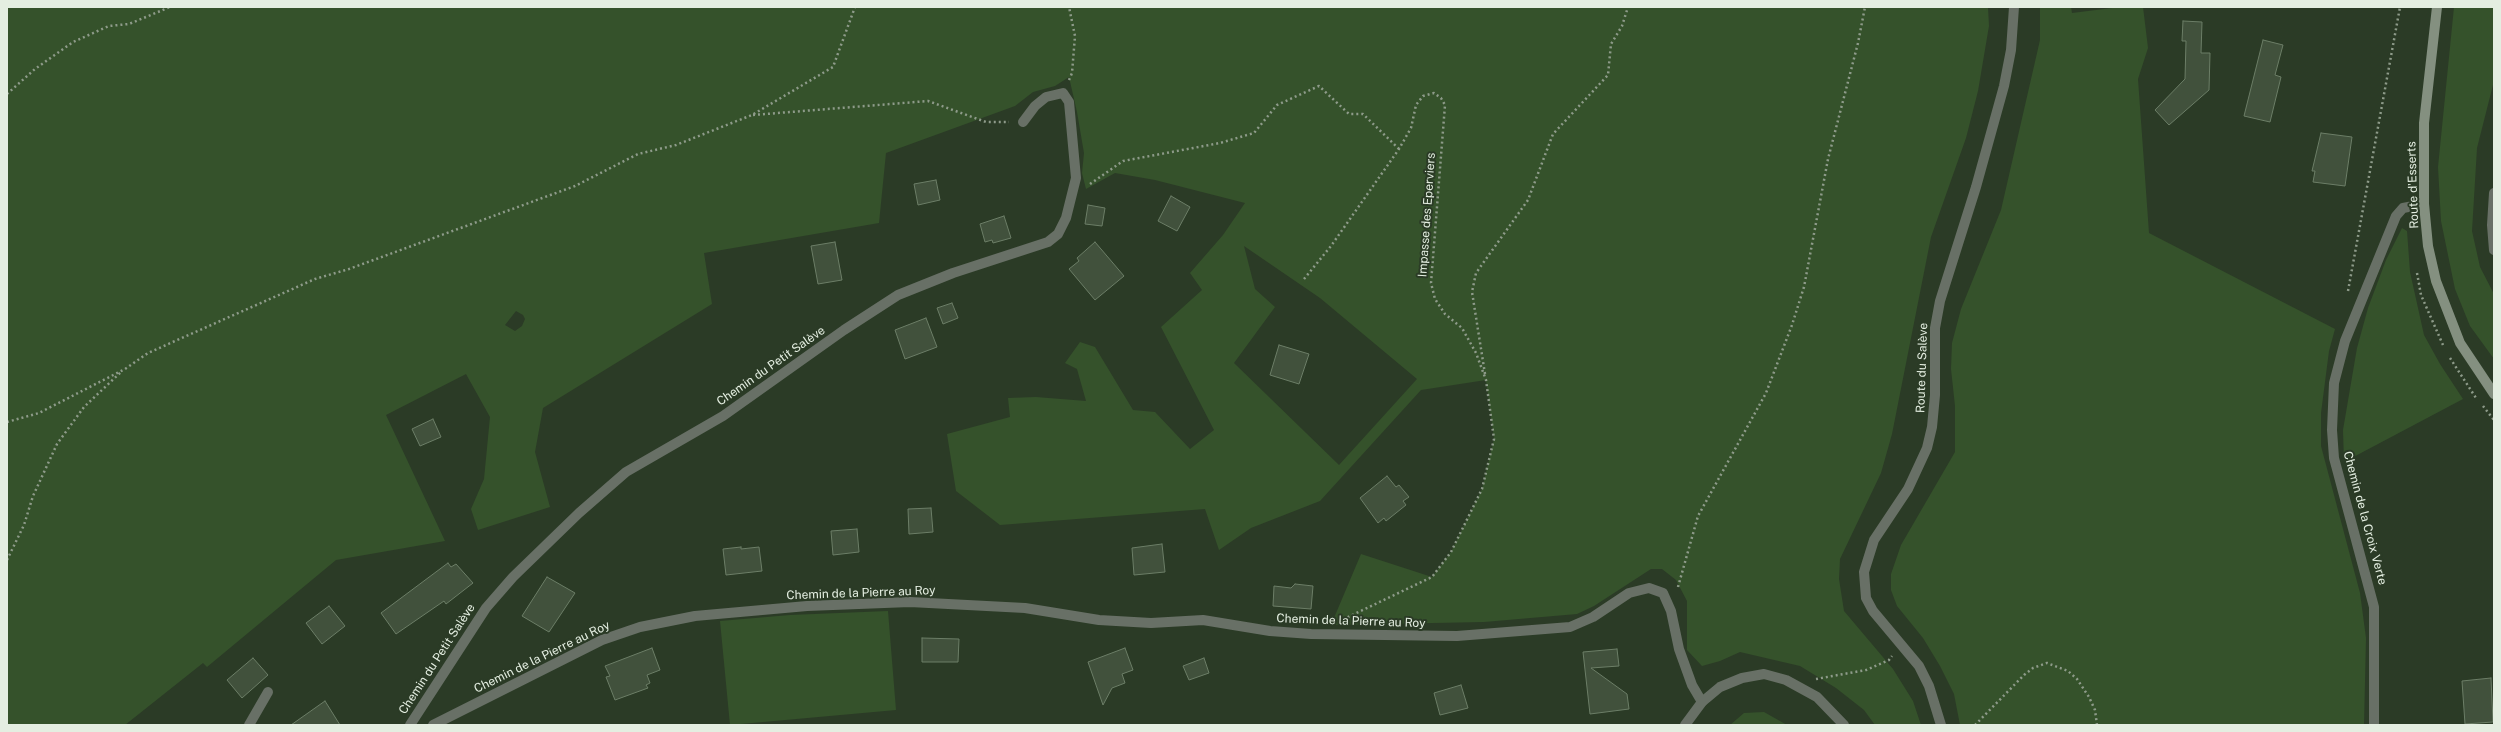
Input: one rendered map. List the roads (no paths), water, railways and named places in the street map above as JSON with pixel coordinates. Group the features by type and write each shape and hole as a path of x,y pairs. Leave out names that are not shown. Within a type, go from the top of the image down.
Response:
{"main road":[{"name":"Route d'Esserts","path":"2437,7 2424,123 2424,204 2428,246 2436,281 2445,308 2460,343 2494,394"}],"street":[{"name":"Route du Salève","path":"1941,725 1930,686 1919,666 1873,611 1866,598 1864,572 1874,540 1908,489 1927,448 1932,427 1935,395 1935,328 1940,301 1995,122 2011,50 2014,7"},
{"name":"Chemin du Petit Salève","path":"410,725 486,608 512,577 606,488 626,472 724,416 844,330 898,295 953,273 1048,242 1058,234 1066,218 1076,178 1076,164 1069,102 1063,93 1046,97 1035,106 1023,122"},
{"path":"2494,193 2492,218 2494,250"},
{"name":"Chemin de la Croix Verte","path":"2374,725 2374,607 2334,458 2332,430 2334,383 2345,341 2392,222 2403,208 2424,204"},
{"name":"Chemin de la Pierre au Roy","path":"433,725 602,640 623,632 695,616 807,606 910,602 1026,608 1099,620 1151,623 1203,620 1270,631 1311,634 1457,636 1570,627 1593,617 1630,593 1642,588 1657,589 1663,593 1671,611 1679,649 1692,685 1702,702"},
{"path":"1685,725 1702,702 1720,687 1753,675 1776,676 1799,686 1817,697 1844,725"},
{"path":"249,725 268,692"}]}
